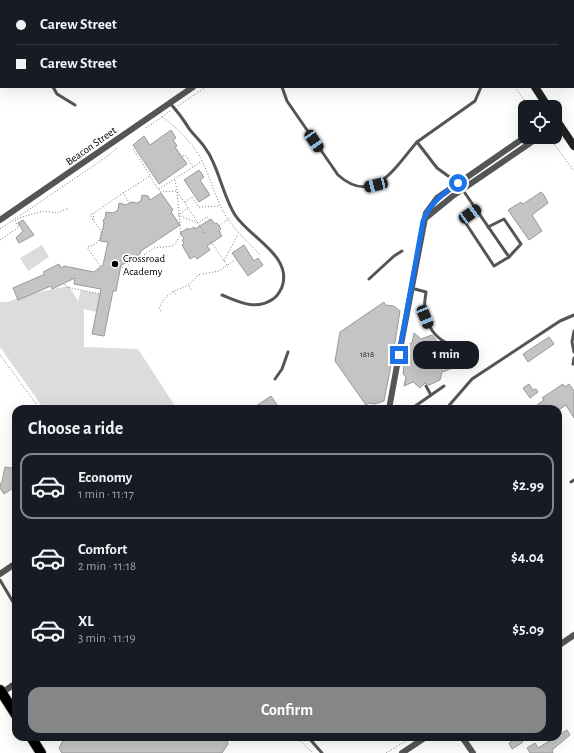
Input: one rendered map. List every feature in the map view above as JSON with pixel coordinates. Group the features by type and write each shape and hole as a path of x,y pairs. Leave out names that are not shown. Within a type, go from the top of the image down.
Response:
{"main road":[{"path":"536,88 543,100"},
{"path":"562,131 574,146"},
{"path":"1,692 12,709"},
{"path":"34,741 41,753"}],"street":[{"name":"Beacon Street","path":"0,220 192,88"},
{"path":"390,405 423,221 426,213 437,198 518,142"},
{"path":"423,221 433,211 462,189 529,144"},
{"path":"0,574 12,566"},
{"path":"562,643 574,635"},
{"path":"1,692 12,685"},
{"path":"402,753 420,741"},
{"path":"465,741 473,753"}],"lane":[{"path":"54,88 57,94 75,105"},
{"path":"282,88 287,101 338,175 346,182 356,187 365,188 376,185 385,178 417,142 475,101 481,88"},
{"path":"170,103 206,147 235,215 247,229 281,262 284,271 285,279 280,291 275,298 265,303 246,305 222,296"},
{"path":"417,142 437,168 458,183 509,256"},
{"path":"476,210 463,219 494,266 509,256 521,244 504,219 488,227"},
{"path":"369,279 394,256 402,252"},
{"path":"411,288 426,292 424,309 425,317 434,334 448,344 458,346"},
{"path":"449,405 472,379 560,321 574,315"},
{"path":"574,330 572,342 574,352"},
{"path":"275,378 282,369 288,352"},
{"path":"574,358 574,364"},
{"path":"426,386 431,395"},
{"path":"417,405 444,386"},
{"path":"0,580 12,600"},
{"path":"312,741 322,753"}],"path":[{"path":"516,88 524,100"},
{"path":"143,130 162,117"},
{"path":"554,144 574,171"},
{"path":"0,229 108,156 118,147"},
{"path":"133,149 160,192 177,191"},
{"path":"183,156 185,155 193,167"},
{"path":"159,189 202,161"},
{"path":"100,266 87,248 95,246 100,240 101,231 90,215 150,176"},
{"path":"122,266 126,267 132,263 135,257 141,257 154,248 173,246 181,235 175,179"},
{"path":"177,191 205,233"},
{"path":"123,194 130,204"},
{"path":"185,202 192,197 199,207 220,206"},
{"path":"0,240 19,227 15,222 22,217 44,211 57,213 69,208"},
{"path":"178,215 188,208"},
{"path":"93,220 94,213"},
{"path":"178,215 198,223"},
{"path":"198,223 207,217 209,220"},
{"path":"219,226 228,220"},
{"path":"224,261 238,233"},
{"path":"212,242 227,265"},
{"path":"160,311 159,308 161,304 173,291 193,283 198,275 219,271 235,260"},
{"path":"65,284 66,287 100,294"},
{"path":"188,286 192,291"},
{"path":"173,291 176,295"},
{"path":"0,355 37,405"},
{"path":"300,741 313,753"},
{"path":"386,753 406,741"}],"shaded area":[{"path":"42,245 49,257 28,271 20,258"},
{"path":"69,286 78,301 81,290 100,294 96,312 83,309 84,347 138,349 174,405 41,405 0,347 0,302 8,302 28,294"}],"building":[{"path":"171,130 176,138 173,140 177,146 175,147 187,164 159,184 133,145 144,136 150,145"},
{"path":"199,170 204,177 200,180 210,195 199,202 184,180"},
{"path":"541,192 548,203 532,215 542,231 529,240 508,210 521,202 523,204"},
{"name":"Crossroad Academy","path":"161,193 173,210 171,212 180,225 141,251 139,256 134,256 131,261 121,265 116,291 113,291 104,336 92,334 101,289 74,284 75,278 52,289 51,286 18,300 13,288 45,274 43,272 59,264 61,268 64,266 94,272 103,265 108,242 100,241 104,223 103,220 105,219 106,212 113,213 118,210 119,203 126,205 131,202 137,203 141,201 142,195 148,196 150,200"},
{"path":"211,219 215,224 217,223 221,229 219,231 222,236 207,246 210,250 197,259 195,256 190,259 182,245 184,243 182,240 184,238 180,233 188,228 189,230 194,227 195,229"},
{"path":"23,220 34,235 19,243 16,238 23,231 18,223"},
{"path":"244,245 254,261 258,258 263,265 248,276 232,253"},
{"path":"384,302 385,305 394,306 400,311 393,355 384,401 375,404 369,403 366,405 335,361 340,332"},
{"path":"414,333 421,339 432,335 445,351 444,359 453,368 442,372 440,380 429,385 425,383 420,388 413,382 404,386 406,377 403,374 405,356 408,345 412,343"},
{"path":"549,337 554,344 528,362 523,354"},
{"path":"529,384 533,390 536,389 538,392 530,398 523,388"},
{"path":"563,384 565,387 569,384 574,391 574,418 566,405 562,408 562,405 537,405 544,400 542,398"},
{"path":"271,396 277,405 258,405"},
{"path":"5,467 11,468 12,489 4,494 0,488 0,484 2,482"},
{"path":"567,730 570,735 552,750 553,753 530,753 527,748 535,743 538,748 549,741 562,741 562,733"},
{"path":"63,741 227,741 228,744 222,753 62,753 59,748"},
{"path":"512,741 523,742 512,749 509,743"}],"place":[{"name":"Crossroad Academy","path":"115,264"}],"route":[{"path":"399,355 423,221 426,213 437,198 458,183"}]}
